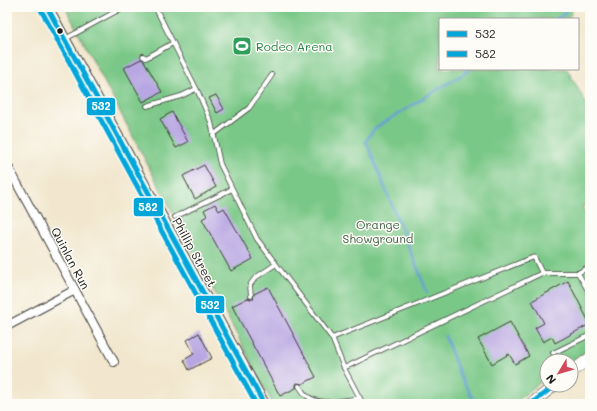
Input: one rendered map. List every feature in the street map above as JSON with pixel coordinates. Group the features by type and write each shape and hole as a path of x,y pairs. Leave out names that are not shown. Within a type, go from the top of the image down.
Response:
{"main road":[{"path":"579,366 590,358"},
{"path":"531,404 545,393"}],"street":[{"name":"Phillip Street","path":"47,7 264,404"},
{"name":"Quinlan Run","path":"7,165 114,362"},
{"path":"7,326 75,290"}],"lane":[{"path":"64,40 124,7"},
{"path":"155,7 211,122 220,164 257,238 332,338 344,368 363,404"},
{"path":"143,56 146,58 173,43"},
{"path":"214,135 250,108 272,75"},
{"path":"147,106 181,96 196,89"},
{"path":"175,217 232,189"},
{"path":"332,338 534,257 542,273"},
{"path":"251,296 250,285 255,278 276,264"},
{"path":"344,368 542,273 578,273 590,266"},
{"path":"578,273 590,294"},
{"path":"553,353 590,335"},
{"path":"299,386 307,396 318,401 360,398"}],"green space":[{"name":"Orange Showground","path":"65,7 573,7 568,18 439,18 439,70 568,70 590,110 590,203 582,207 590,221 590,349 579,356 579,353 539,353 539,383 513,404 273,404"}],"building":[{"path":"141,59 144,61 162,92 143,102 124,68"},
{"path":"216,95 224,109 217,113 209,98"},
{"path":"172,112 188,142 176,148 160,119"},
{"path":"204,165 216,187 195,199 183,176"},
{"path":"215,204 219,211 224,208 253,259 231,271 202,219 207,216 204,210"},
{"path":"568,281 590,324 555,343 552,337 543,342 535,328 544,323 532,301"},
{"path":"268,287 316,377 302,384 297,383 296,388 280,396 232,306 248,298 253,299 254,294"},
{"path":"510,322 529,356 515,364 509,354 492,364 478,339"},
{"path":"199,333 212,358 189,370 184,360 194,354 187,340"}],"waterway":[{"path":"557,18 565,14 567,7"},
{"path":"427,292 366,141 375,128 469,70"},
{"path":"445,336 461,378 476,404"}],"transit line":[{"name":"532","path":"47,7 264,404"},
{"name":"582","path":"41,10 256,404"},
{"name":"532","path":"531,404 545,393"}],"place":[{"name":"Rodeo Arena","path":"242,46"}]}
